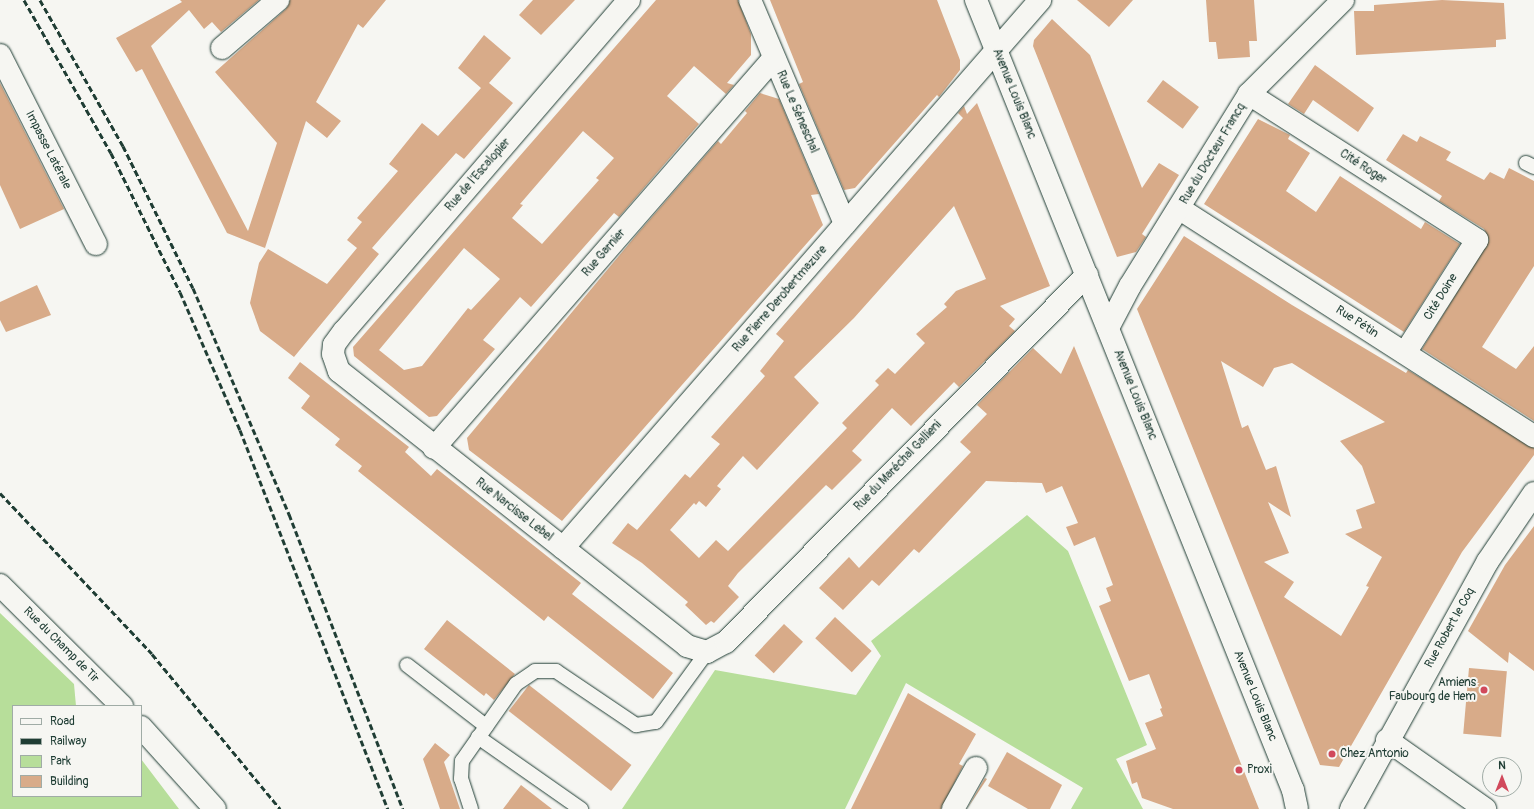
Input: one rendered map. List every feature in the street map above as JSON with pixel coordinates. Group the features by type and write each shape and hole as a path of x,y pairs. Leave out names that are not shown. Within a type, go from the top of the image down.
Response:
{"street":[{"path":"222,48 278,0"},
{"name":"Rue de l'Escalopier","path":"333,354 334,345 344,332 629,0"},
{"name":"Rue Le Séneschal","path":"750,0 845,224"},
{"name":"Avenue Louis Blanc","path":"976,0 1295,799 1310,809"},
{"name":"Rue Pierre Derobertmazure","path":"563,548 1040,0"},
{"name":"Rue du Docteur Francq","path":"1108,328 1130,286 1180,209 1249,94 1343,0"},
{"name":"Impasse Latérale","path":"0,55 96,244"},
{"name":"Rue Garnier","path":"434,448 774,58"},
{"name":"Cité Roger","path":"1249,94 1477,240"},
{"name":"Rue Pétin","path":"1180,209 1534,436"},
{"name":"Cité Doine","path":"1405,353 1477,240"},
{"name":"Rue du Maréchal Gallieni","path":"707,652 726,642 1087,275"},
{"name":"Rue Narcisse Lebel","path":"333,354 339,371 434,448 687,646 707,652"},
{"name":"Rue Robert le Coq","path":"1351,809 1387,740 1488,561 1534,493"},
{"name":"Rue du Champ de Tir","path":"0,585 121,705"},
{"path":"142,728 215,809"},
{"path":"1387,740 1485,809"},
{"path":"953,809 976,768"}],"lane":[{"path":"471,809 461,779 462,761 516,684 535,671 556,671 636,726 656,722 707,652"},
{"path":"407,665 482,732 581,809"}],"green space":[{"path":"1027,515 1068,551 1147,745 1116,759 1143,809 1071,809 1083,788 906,683 845,809 622,809 715,670 856,695 881,656 871,641"},
{"path":"0,613 74,684 76,705 12,705 12,797 142,797 142,760 179,809 0,809"}],"building":[{"path":"180,0 259,0 221,32 212,22 204,29 189,10 151,46 248,231 277,143 215,72 286,9 290,0 386,0 363,28 358,24 316,102 341,121 327,138 306,121 265,248 227,233 142,69 136,72 116,38 182,2"},
{"path":"533,0 575,0 541,35 519,15"},
{"path":"656,0 738,0 751,34 751,55 727,83 734,85 726,94 694,66 667,96 699,124 619,217 614,213 531,307 520,297 483,340 495,349 437,416 429,417 354,356 353,347","holes":["583,131 614,158 596,178 599,180 542,244 512,218 523,205 520,204","464,248 500,279 471,310 468,308 422,366 404,370 379,350"]},
{"path":"770,0 937,0 960,60 960,70 939,97 937,95 855,188 844,190 799,84 803,82"},
{"path":"1077,0 1133,0 1109,27"},
{"path":"1206,0 1254,0 1257,41 1249,41 1250,57 1218,59 1216,42 1209,42"},
{"path":"1442,0 1504,3 1506,39 1496,40 1496,47 1356,55 1354,11 1374,11 1374,5"},
{"path":"1052,19 1090,55 1142,188 1159,163 1179,175 1142,234 1146,237 1136,252 1117,257 1033,46 1034,40"},
{"path":"484,35 511,58 489,83 513,103 464,159 456,153 372,248 379,254 294,357 260,331 250,303 259,263 268,249 327,284 357,248 347,240 362,222 357,218 398,171 389,164 422,123 438,136 481,88 458,68"},
{"path":"1315,65 1374,108 1358,132 1313,100 1304,114 1288,104"},
{"path":"1163,80 1199,107 1183,129 1147,102"},
{"path":"0,83 64,209 20,229 0,185"},
{"path":"760,93 779,99 819,194 811,195 823,225 562,521 469,450 467,438 638,233 718,141 721,144 747,113 745,111"},
{"path":"977,103 1050,286 1000,306 1015,319 1009,326 1015,331 959,387 954,382 911,426 892,408 852,451 862,460 832,490 826,485 738,573 728,586 739,597 714,623 711,621 706,625 685,605 688,602 642,563 612,543 628,523 637,530 685,474 690,478 720,444 711,437 765,376 760,371 784,341 776,334 963,118 958,113 964,106 967,114","holes":["954,206 986,279 956,291 944,304 947,307 916,334 925,343 895,374 888,368 875,381 879,385 842,423 847,428 728,551 716,540 699,558 670,530 694,503 696,505 699,501 706,507 721,489 717,486 743,456 757,470 819,403 794,377 854,318"]},
{"path":"1258,119 1290,135 1288,139 1310,153 1286,191 1316,212 1340,176 1421,229 1425,222 1460,244 1404,332 1204,204"},
{"path":"1403,134 1417,142 1420,136 1451,152 1446,160 1484,180 1490,172 1504,179 1509,168 1534,181 1534,266 1482,347 1516,369 1534,346 1534,421 1422,349 1489,240 1484,229 1439,201 1442,196 1386,160"},
{"path":"1184,236 1292,305 1406,373 1408,370 1534,448 1534,455 1462,552 1339,767 1320,765 1137,309","holes":["1221,361 1263,387 1274,368 1292,363 1385,422 1340,441 1362,466 1375,503 1356,510 1362,528 1345,534 1382,557 1366,586 1369,587 1341,636 1284,597 1294,582 1264,562 1289,553 1268,502 1291,517 1276,466 1266,470 1248,425 1242,428"]},
{"path":"37,285 51,315 6,332 0,320 0,302"},
{"path":"1074,346 1259,809 1173,809 1142,798 1137,782 1132,784 1126,761 1156,749 1145,723 1163,716 1160,709 1162,708 1149,674 1129,681 1099,606 1111,601 1106,588 1113,585 1095,537 1074,546 1066,527 1078,523 1062,486 1046,493 1042,483 986,481 919,553 914,549 879,586 872,580 843,610 819,588 849,557 859,568 971,452 960,442 987,414 977,405 1033,348 1061,374"},
{"path":"300,362 409,447 405,452 431,476 437,469 581,583 572,594 673,673 653,699 548,616 544,621 358,471 362,466 335,445 340,439 301,408 310,396 288,378"},
{"path":"1534,526 1534,671 1509,652 1508,663 1468,631 1505,565"},
{"path":"835,617 872,651 852,672 815,638"},
{"path":"447,620 515,674 494,700 486,693 484,696 424,649"},
{"path":"784,624 803,642 774,673 755,655"},
{"path":"1469,668 1507,671 1501,737 1463,734"},
{"path":"529,685 631,765 611,791 509,711"},
{"path":"908,693 976,734 959,764 963,766 941,809 851,809"},
{"path":"435,743 450,755 444,762 460,809 440,809 423,759"},
{"path":"1007,752 1062,785 1050,809 1028,809 988,786"},
{"path":"985,778 987,779 967,809"},
{"path":"521,785 552,809 503,809"}],"railway":[{"path":"24,0 111,153 180,292 240,430 388,809"},
{"path":"40,0 123,146 193,288 289,514 403,809"},
{"path":"0,493 152,654 280,809"}],"place":[{"name":"Amiens Faubourg de Hem","path":"1484,690"},
{"name":"Chez Antonio","path":"1332,754"},
{"name":"Proxi","path":"1239,770"}]}
